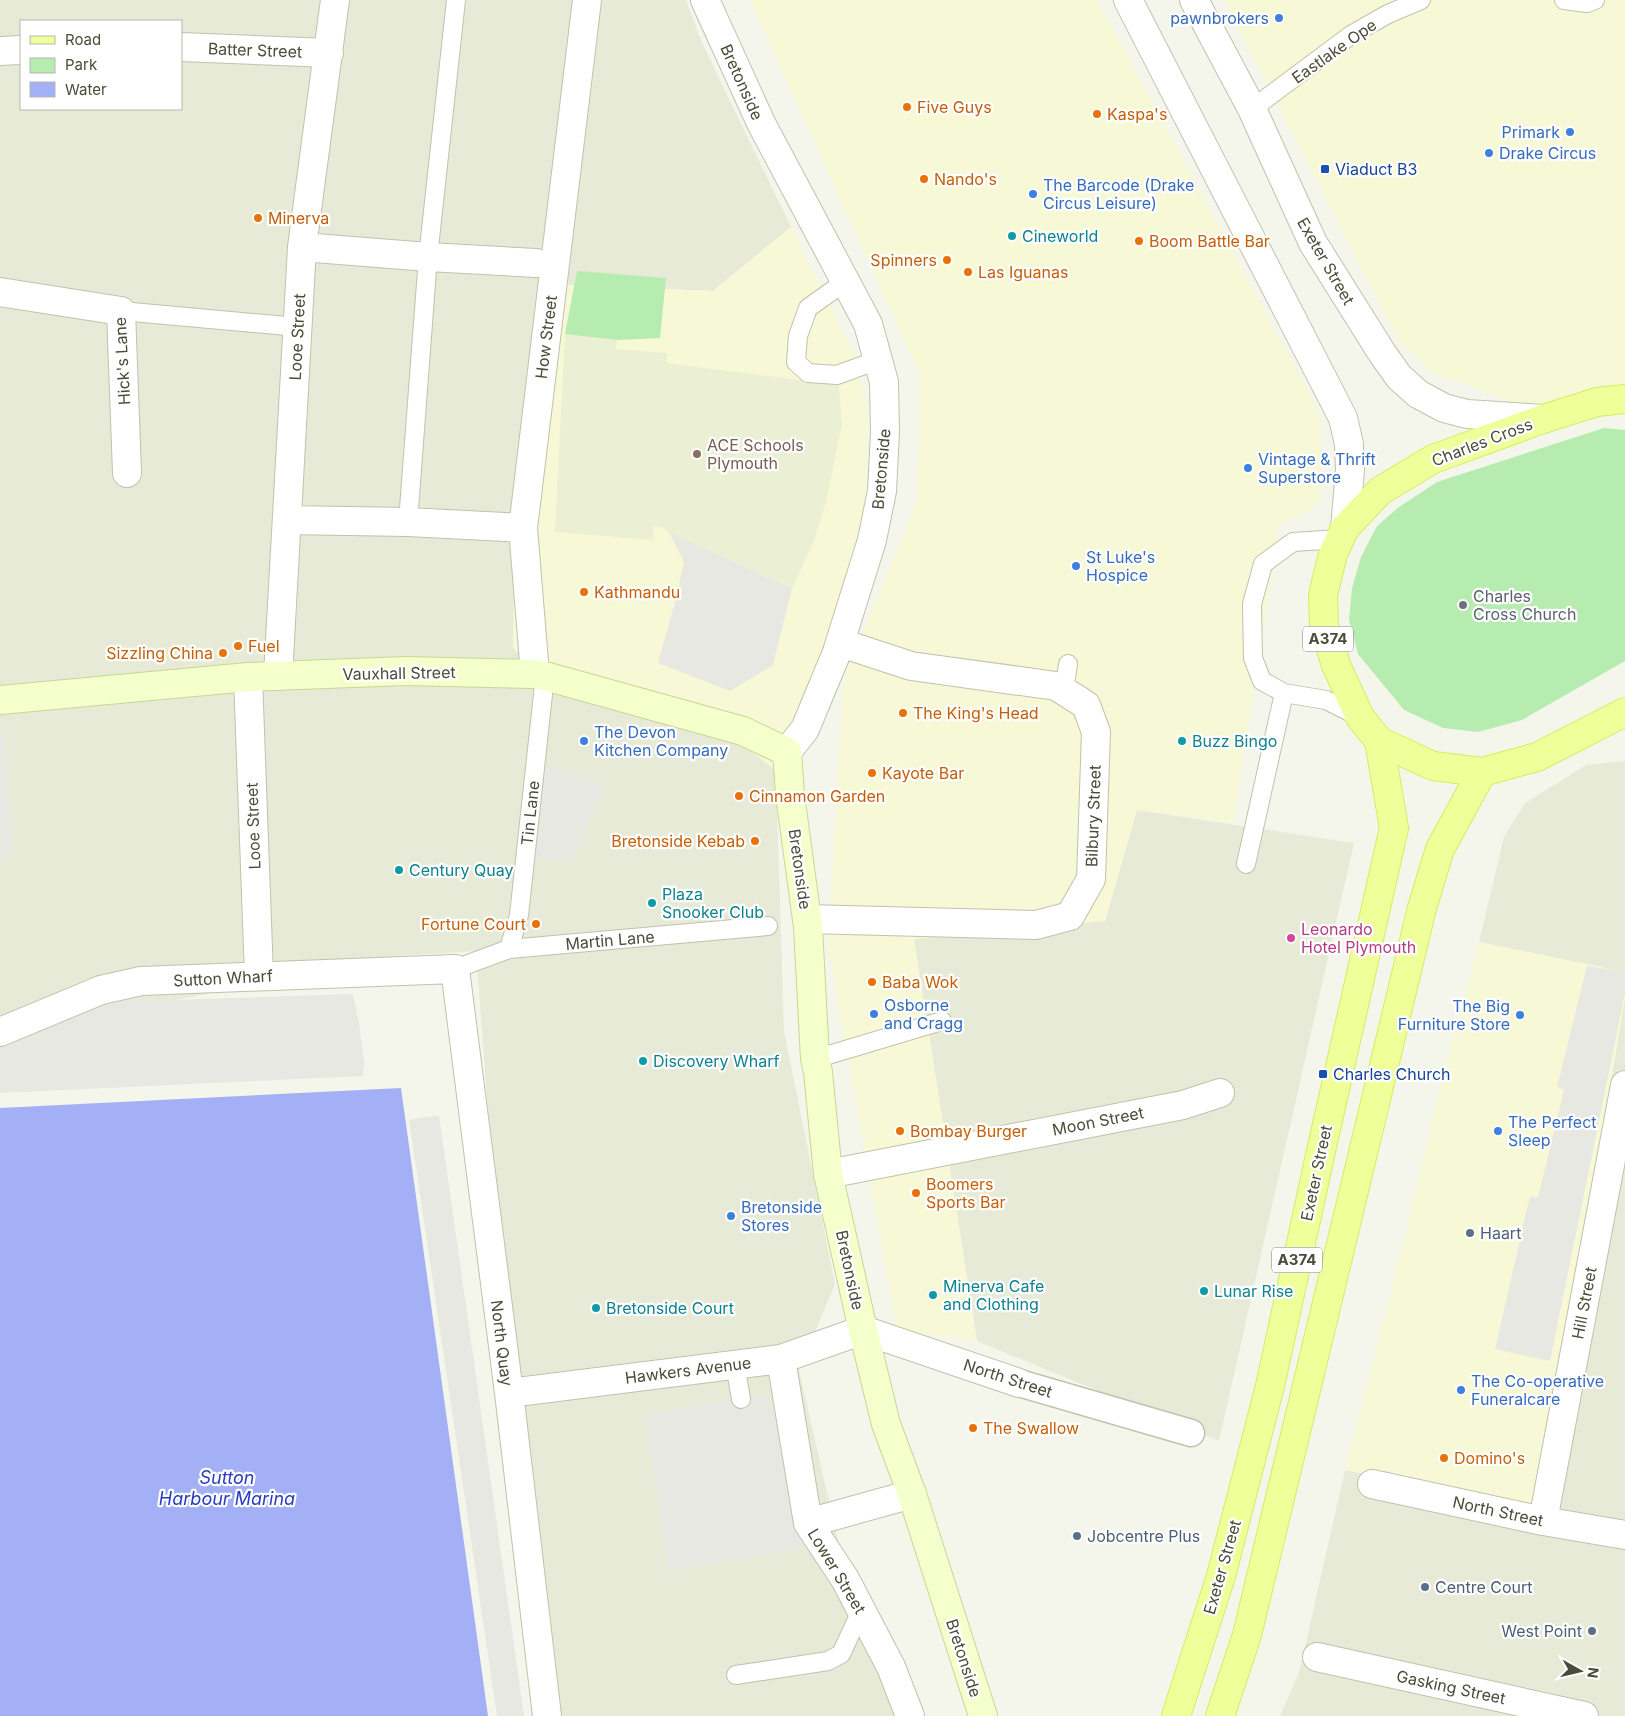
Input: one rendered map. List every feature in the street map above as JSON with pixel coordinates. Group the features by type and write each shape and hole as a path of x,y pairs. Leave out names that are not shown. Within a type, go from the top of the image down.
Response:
{"main road":[{"name":"Charles Cross","path":"1625,398 1597,402 1543,419 1433,459 1380,491 1343,534 1333,554 1323,595 1324,626 1336,665 1360,717 1380,742 1432,766 1482,772 1537,757 1625,712"},
{"name":"Vauxhall Street","path":"0,700 248,677 406,671 540,675 743,731 788,752"},
{"name":"Exeter Street","path":"1176,1716 1221,1576 1268,1395 1394,828 1380,742"},
{"name":"Bretonside","path":"788,752 790,794 807,919 814,1059 818,1072 828,1174 886,1424 912,1494 983,1716"},
{"name":"A374","path":"1220,1716 1247,1635 1422,908 1440,849 1482,772"}],"street":[{"name":"Looe Street","path":"278,676 302,247 335,0"},
{"name":"How Street","path":"540,675 523,528 587,0"},
{"name":"Bretonside","path":"705,0 761,123 868,324 884,382 885,432 882,492 872,540 841,643 806,729 788,752"},
{"path":"1128,0 1343,418 1349,444 1350,462 1343,534"},
{"name":"Exeter Street","path":"1194,0 1252,109 1313,243 1399,377 1418,394 1444,408 1491,416 1543,419"},
{"name":"Batter Street","path":"182,47 329,53"},
{"path":"0,51 20,50"},
{"path":"302,247 536,263"},
{"name":"Hick's Lane","path":"0,292 121,311 127,473"},
{"path":"287,520 408,522 523,528"},
{"name":"Bilbury Street","path":"807,919 1036,925 1070,916 1090,879 1100,810 1096,732 1086,705 1056,686 912,666 841,643"},
{"name":"Looe Street","path":"248,677 259,976"},
{"name":"Sutton Wharf","path":"0,1032 102,990 141,981 455,970"},
{"name":"North Quay","path":"455,970 509,1393 547,1716"},
{"name":"Hill Street","path":"1543,1521 1625,1084"},
{"name":"Moon Street","path":"828,1174 1183,1105 1220,1094"},
{"name":"Hawkers Avenue","path":"509,1393 781,1359 863,1330"},
{"name":"North Street","path":"863,1330 1019,1383 1155,1422 1190,1436"},
{"name":"Lower Street","path":"781,1359 808,1523 845,1580 891,1667 910,1716"},
{"name":"North Street","path":"1372,1484 1543,1521 1625,1535"},
{"path":"808,1523 912,1494"},
{"name":"Gasking Street","path":"1318,1657 1584,1716"}],"lane":[{"path":"408,522 428,257 456,0"},
{"name":"Eastlake Ope","path":"1252,109 1351,35 1388,14 1420,0"},
{"path":"1564,0 1588,3 1595,0"},
{"path":"846,281 808,308 798,336 796,362 808,373 837,375 878,360"},
{"path":"121,311 298,327"},
{"path":"1343,534 1293,542 1263,564 1252,604 1253,658 1262,681 1284,693 1326,700 1360,717"},
{"path":"1064,691 1068,664"},
{"name":"Tin Lane","path":"509,949 519,915 540,675"},
{"path":"1246,864 1270,749 1284,693"},
{"name":"Martin Lane","path":"455,970 509,949 768,926"},
{"path":"814,1059 942,1021"},
{"path":"735,1364 741,1399"},
{"path":"736,1675 828,1661 834,1658 841,1654 861,1611"}],"shaded area":[{"path":"0,0 686,0 702,43 791,227 713,291 545,284 718,736 751,751 780,773 777,812 784,1031 835,1284 799,1370 846,1575 907,1716 536,1716 509,1393 476,951 396,956 0,1035"},
{"path":"750,0 1097,0 1320,414 1320,504 1279,526 1234,822 1137,810 1105,921 914,939 977,1341 897,1329 828,948 843,682 918,499 920,375"},
{"path":"1224,0 1625,0 1625,393 1540,412 1432,372 1399,341"},
{"path":"791,227 854,353 868,412 865,513 838,616 780,774 751,751 718,736 555,685 513,648 514,539 545,284 713,291"},
{"name":"ACE Schools Plymouth","path":"565,334 617,340 616,349 667,353 667,363 839,385 842,424 826,502 814,541 792,589 672,533 671,536 662,527 654,526 653,540 555,532"},
{"path":"672,533 792,589 773,665 730,691 658,663 684,562 671,536"},
{"path":"0,733 4,733 12,855 0,856"},
{"path":"1625,761 1625,972 1479,942 1504,837 1525,803 1586,765"},
{"path":"545,768 552,768 605,784 574,857 576,862 533,856"},
{"path":"1137,810 1354,843 1219,1441 977,1341 914,939 1105,921"},
{"path":"1479,942 1625,972 1625,998 1539,1512 1345,1470 1398,1264 1447,1060"},
{"path":"1587,966 1625,972 1625,993 1550,1361 1495,1349 1530,1196 1538,1198 1564,1090 1557,1087"},
{"path":"353,994 364,1061 363,1076 0,1093 0,1031 79,1003"},
{"path":"1625,998 1625,1716 1280,1716 1299,1673 1345,1470 1539,1511"},
{"path":"439,1115 524,1716 497,1716 409,1120"},
{"path":"761,1395 779,1407 800,1549 669,1570 645,1415"}],"green space":[{"path":"577,271 666,278 660,338 617,340 565,334"},
{"path":"1604,428 1625,430 1625,661 1522,720 1478,732 1443,728 1404,710 1358,654 1349,620 1352,588 1361,557 1377,526 1399,507 1437,482"}],"water":[{"name":"Sutton Harbour Marina","path":"401,1088 488,1716 0,1716 0,1108"}],"place":[{"name":"pawnbrokers","path":"1279,18"},
{"name":"Five Guys","path":"907,107"},
{"name":"Kaspa's","path":"1097,114"},
{"name":"Primark","path":"1570,132"},
{"name":"Drake Circus","path":"1489,153"},
{"name":"Viaduct B3","path":"1325,169"},
{"name":"Nando's","path":"924,179"},
{"name":"The Barcode (Drake Circus Leisure)","path":"1033,194"},
{"name":"Minerva","path":"258,218"},
{"name":"Cineworld","path":"1012,236"},
{"name":"Boom Battle Bar","path":"1139,241"},
{"name":"Spinners","path":"947,260"},
{"name":"Las Iguanas","path":"968,272"},
{"name":"ACE Schools Plymouth","path":"697,454"},
{"name":"Vintage & Thrift Superstore","path":"1248,468"},
{"name":"St Luke's Hospice","path":"1076,566"},
{"name":"Kathmandu","path":"584,592"},
{"name":"Charles Cross Church","path":"1463,605"},
{"name":"Fuel","path":"238,646"},
{"name":"Sizzling China","path":"223,653"},
{"name":"The King's Head","path":"903,713"},
{"name":"The Devon Kitchen Company","path":"584,741"},
{"name":"Buzz Bingo","path":"1182,741"},
{"name":"Kayote Bar","path":"872,773"},
{"name":"Cinnamon Garden","path":"739,796"},
{"name":"Bretonside Kebab","path":"755,841"},
{"name":"Century Quay","path":"399,870"},
{"name":"Plaza Snooker Club","path":"652,903"},
{"name":"Fortune Court","path":"536,924"},
{"name":"Leonardo Hotel Plymouth","path":"1291,938"},
{"name":"Baba Wok","path":"872,982"},
{"name":"Osborne and Cragg","path":"874,1014"},
{"name":"The Big Furniture Store","path":"1520,1015"},
{"name":"Discovery Wharf","path":"643,1061"},
{"name":"Charles Church","path":"1323,1074"},
{"name":"Bombay Burger","path":"900,1131"},
{"name":"The Perfect Sleep","path":"1498,1131"},
{"name":"Boomers Sports Bar","path":"916,1193"},
{"name":"Bretonside Stores","path":"731,1216"},
{"name":"Haart","path":"1470,1233"},
{"name":"Lunar Rise","path":"1204,1291"},
{"name":"Minerva Cafe and Clothing","path":"933,1295"},
{"name":"Bretonside Court","path":"596,1308"},
{"name":"The Co-operative Funeralcare","path":"1461,1390"},
{"name":"The Swallow","path":"973,1428"},
{"name":"Domino's","path":"1444,1458"},
{"name":"Jobcentre Plus","path":"1077,1536"},
{"name":"Centre Court","path":"1425,1587"},
{"name":"West Point","path":"1592,1631"}]}
